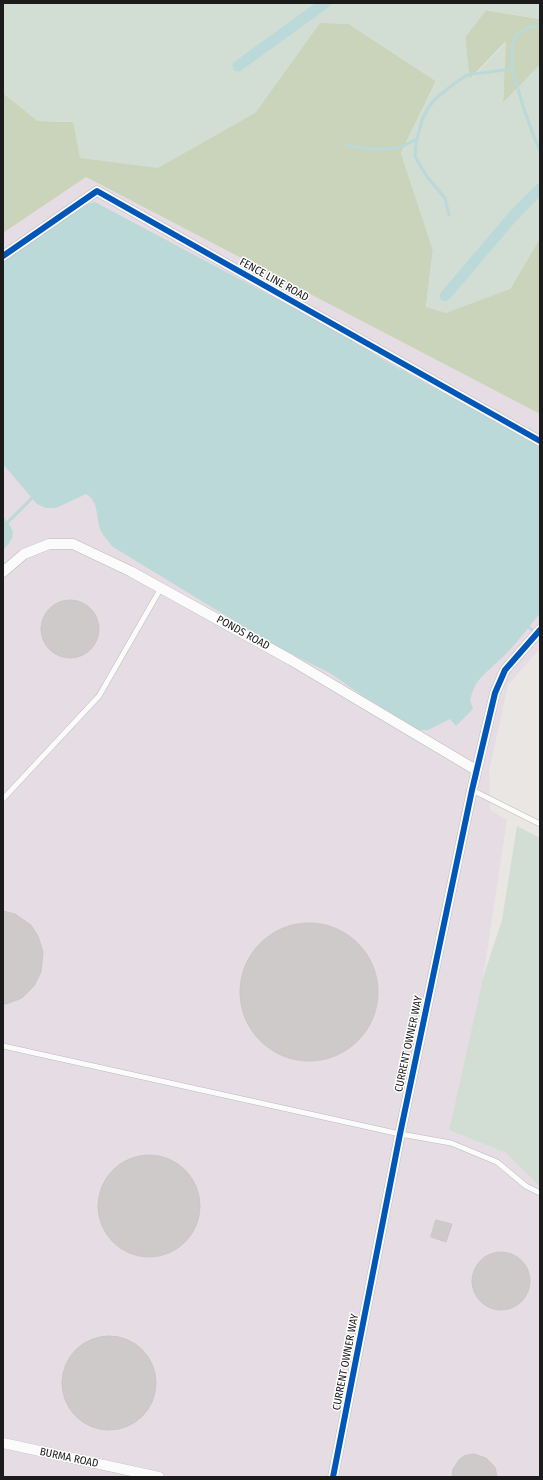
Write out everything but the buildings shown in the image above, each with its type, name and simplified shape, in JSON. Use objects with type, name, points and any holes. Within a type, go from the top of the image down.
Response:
[{"type":"street","name":"FENCE LINE ROAD","points":[[3,256],[97,191],[540,441]]},
{"type":"street","name":"PONDS ROAD","points":[[3,572],[24,554],[49,544],[73,544],[161,588],[291,660],[476,770]]},
{"type":"street","name":"CURRENT OWNER WAY","points":[[334,1477],[400,1134],[476,770],[495,693],[505,670],[540,630]]},
{"type":"street","name":"BURMA ROAD","points":[[3,1443],[159,1477]]},
{"type":"lane","points":[[3,799],[99,696],[161,588]]},
{"type":"lane","points":[[472,790],[540,824]]},
{"type":"lane","points":[[3,1046],[400,1134],[451,1142],[497,1162],[526,1186],[540,1193]]},
{"type":"shaded area","points":[[3,3],[540,3],[540,19],[486,10],[465,37],[470,80],[506,42],[503,103],[540,65],[540,238],[510,289],[446,313],[426,307],[433,250],[401,153],[436,81],[349,24],[320,23],[255,113],[158,168],[80,158],[73,122],[38,121],[3,93]]},
{"type":"shaded area","points":[[86,177],[540,414],[540,648],[508,685],[489,771],[490,810],[507,820],[483,978],[449,1130],[506,1153],[540,1187],[540,1477],[3,1477],[3,233]]},
{"type":"shaded area","points":[[517,826],[540,838],[540,1187],[506,1153],[449,1130],[483,978],[502,920]]},
{"type":"green space","points":[[486,10],[540,19],[540,65],[503,103],[505,42],[469,80],[465,37]]},
{"type":"green space","points":[[320,22],[349,24],[436,81],[401,153],[433,250],[426,307],[510,289],[540,238],[540,414],[86,177],[3,233],[3,93],[38,121],[73,122],[255,113]]},
{"type":"water","points":[[95,202],[322,323],[387,362],[540,446],[540,613],[506,654],[477,682],[470,700],[473,709],[456,726],[450,719],[428,730],[419,730],[363,696],[330,673],[279,648],[113,547],[101,531],[93,501],[86,494],[56,508],[46,508],[37,504],[3,464],[3,262],[68,216],[88,204]]},
{"type":"water","points":[[3,517],[10,526],[13,534],[12,538],[3,550]]},
{"type":"waterway","points":[[238,66],[325,3]]},
{"type":"waterway","points":[[540,25],[530,27],[517,35],[512,44],[512,69],[523,106],[540,150]]},
{"type":"waterway","points":[[449,215],[445,198],[428,178],[415,156],[416,143],[422,120],[435,99],[467,75],[512,69]]},
{"type":"waterway","points":[[346,144],[366,149],[390,149],[403,146],[417,139]]},
{"type":"waterway","points":[[445,296],[514,215],[540,189]]},
{"type":"waterway","points":[[3,527],[34,496]]},
{"type":"waterway","points":[[528,626],[540,638]]},
{"type":"cycle path","points":[[3,256],[97,191],[540,441]]},
{"type":"cycle path","points":[[333,1477],[400,1134],[472,790],[495,693],[505,670],[540,630]]}]
